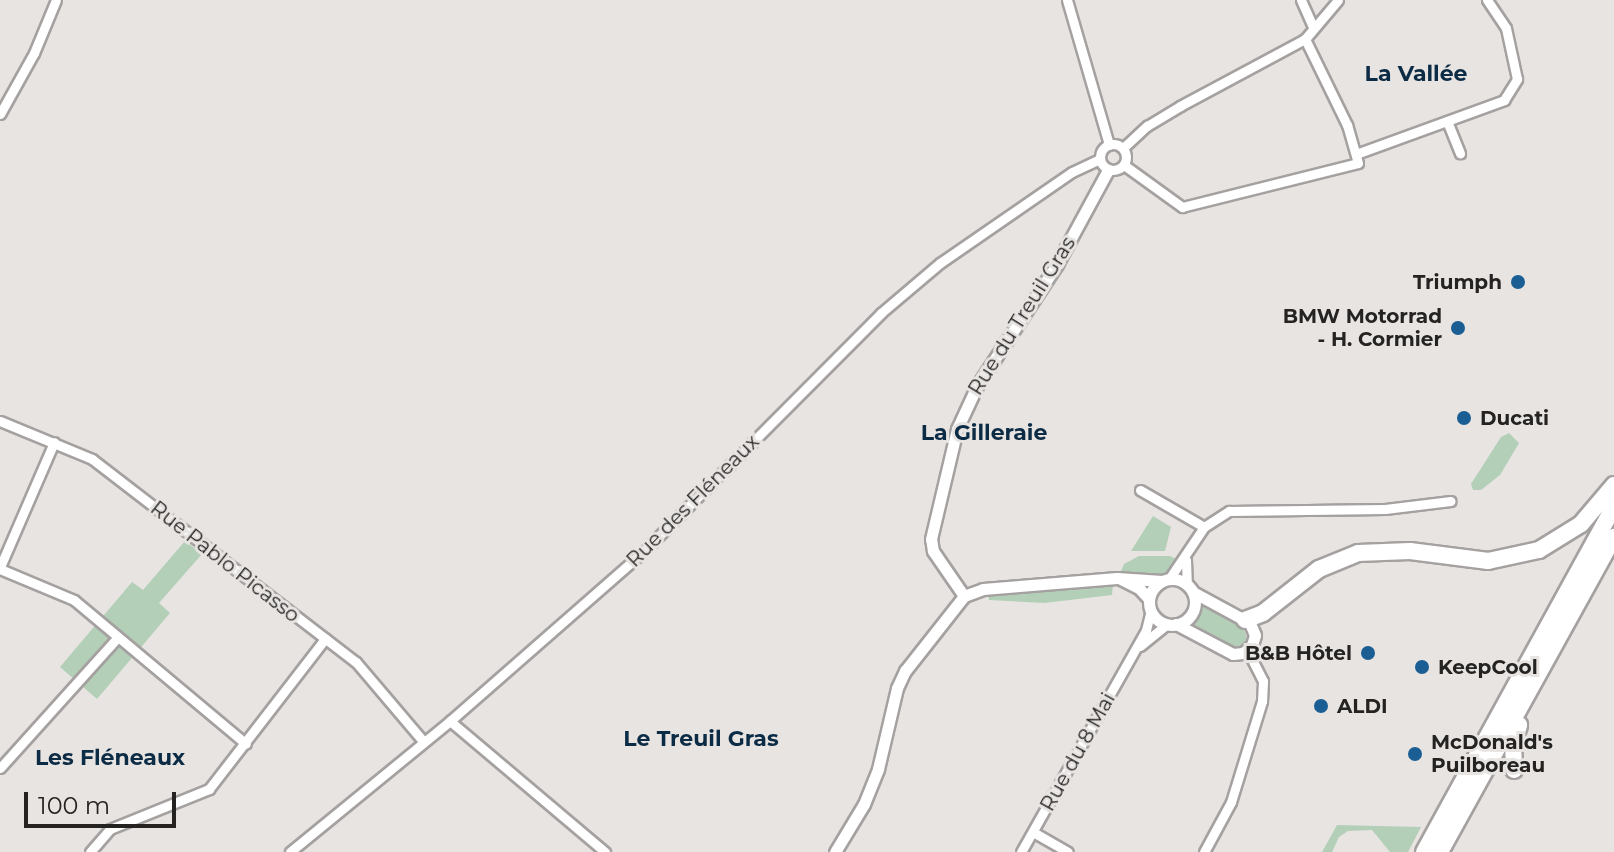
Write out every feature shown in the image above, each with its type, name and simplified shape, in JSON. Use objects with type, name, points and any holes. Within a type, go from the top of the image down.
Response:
[{"type":"highway","points":[[1245,620],[1263,613],[1319,569],[1358,553],[1410,551],[1488,561],[1539,550],[1581,524],[1614,485]]},
{"type":"highway","points":[[1424,852],[1614,506]]},
{"type":"highway","points":[[1440,852],[1614,537]]},
{"type":"highway","points":[[1514,770],[1513,744],[1530,691]]},
{"type":"street","points":[[0,114],[34,53],[56,0]]},
{"type":"street","points":[[1067,0],[1109,145]]},
{"type":"street","points":[[1301,0],[1313,27]]},
{"type":"street","points":[[1123,148],[1147,126],[1180,106],[1305,39],[1338,0]]},
{"type":"street","points":[[1356,154],[1504,100],[1517,79],[1506,28],[1487,0]]},
{"type":"street","points":[[1124,165],[1174,204],[1186,207],[1358,163],[1347,125],[1305,39]]},
{"type":"street","points":[[1447,121],[1460,153]]},
{"type":"street","points":[[1109,145],[1123,148],[1127,158],[1124,165],[1108,170],[1100,159],[1103,148],[1109,145]]},
{"type":"street","name":"Rue des Fléneaux","points":[[290,852],[450,721],[641,554],[881,313],[940,263],[1072,172],[1100,159]]},
{"type":"street","name":"Rue du Treuil Gras","points":[[964,596],[933,551],[931,539],[957,429],[977,386],[1057,264],[1108,170]]},
{"type":"street","name":"Rue Pablo Picasso","points":[[0,421],[92,459],[371,677],[423,741]]},
{"type":"street","points":[[54,442],[0,568],[74,600],[246,744]]},
{"type":"street","points":[[1140,490],[1204,527]]},
{"type":"street","points":[[1150,605],[1153,589],[1186,558],[1204,527],[1223,513],[1239,509],[1385,509],[1451,501]]},
{"type":"street","points":[[1134,651],[1193,611],[1186,558]]},
{"type":"street","points":[[1117,578],[1139,588],[1150,605],[1172,624],[1230,653],[1248,651]]},
{"type":"street","points":[[835,852],[864,804],[878,769],[897,688],[905,671],[964,596],[983,589],[1117,578],[1165,580],[1190,588],[1245,620],[1255,635],[1248,651]]},
{"type":"street","name":"Rue du 8 Mai","points":[[1021,852],[1146,630],[1150,605]]},
{"type":"street","points":[[0,768],[118,637]]},
{"type":"street","points":[[90,852],[110,829],[209,789],[325,639]]},
{"type":"street","points":[[1204,852],[1231,802],[1262,701],[1263,681],[1248,651]]},
{"type":"street","points":[[450,721],[605,852]]},
{"type":"street","points":[[1033,832],[1068,852]]},
{"type":"green space","points":[[1509,433],[1519,443],[1500,475],[1481,490],[1473,490],[1471,484],[1501,437]]},
{"type":"green space","points":[[1153,516],[1171,527],[1165,551],[1131,551]]},
{"type":"green space","points":[[185,541],[202,554],[159,603],[170,613],[97,699],[60,667],[132,582],[143,590]]},
{"type":"green space","points":[[1139,556],[1170,556],[1178,560],[1169,573],[1159,576],[1121,571],[1124,564]]},
{"type":"green space","points":[[1113,584],[1112,595],[1044,603],[989,600],[988,595]]},
{"type":"green space","points":[[1200,603],[1242,625],[1247,638],[1243,645],[1232,648],[1187,625],[1198,614]]},
{"type":"green space","points":[[1337,825],[1421,827],[1408,852],[1390,852],[1372,830],[1348,831],[1339,837],[1332,852],[1322,852]]},
{"type":"place","name":"Triumph","points":[[1518,282]]},
{"type":"place","name":"BMW Motorrad - H. Cormier","points":[[1458,328]]},
{"type":"place","name":"Ducati","points":[[1464,418]]},
{"type":"place","name":"B&B Hôtel","points":[[1368,653]]},
{"type":"place","name":"KeepCool","points":[[1422,667]]},
{"type":"place","name":"ALDI","points":[[1321,706]]},
{"type":"place","name":"McDonald's Puilboreau","points":[[1415,754]]},
{"type":"district","name":"La Vallée","points":[[1416,74]]},
{"type":"district","name":"La Gilleraie","points":[[984,433]]},
{"type":"district","name":"Le Treuil Gras","points":[[701,739]]},
{"type":"district","name":"Les Fléneaux","points":[[110,758]]}]
